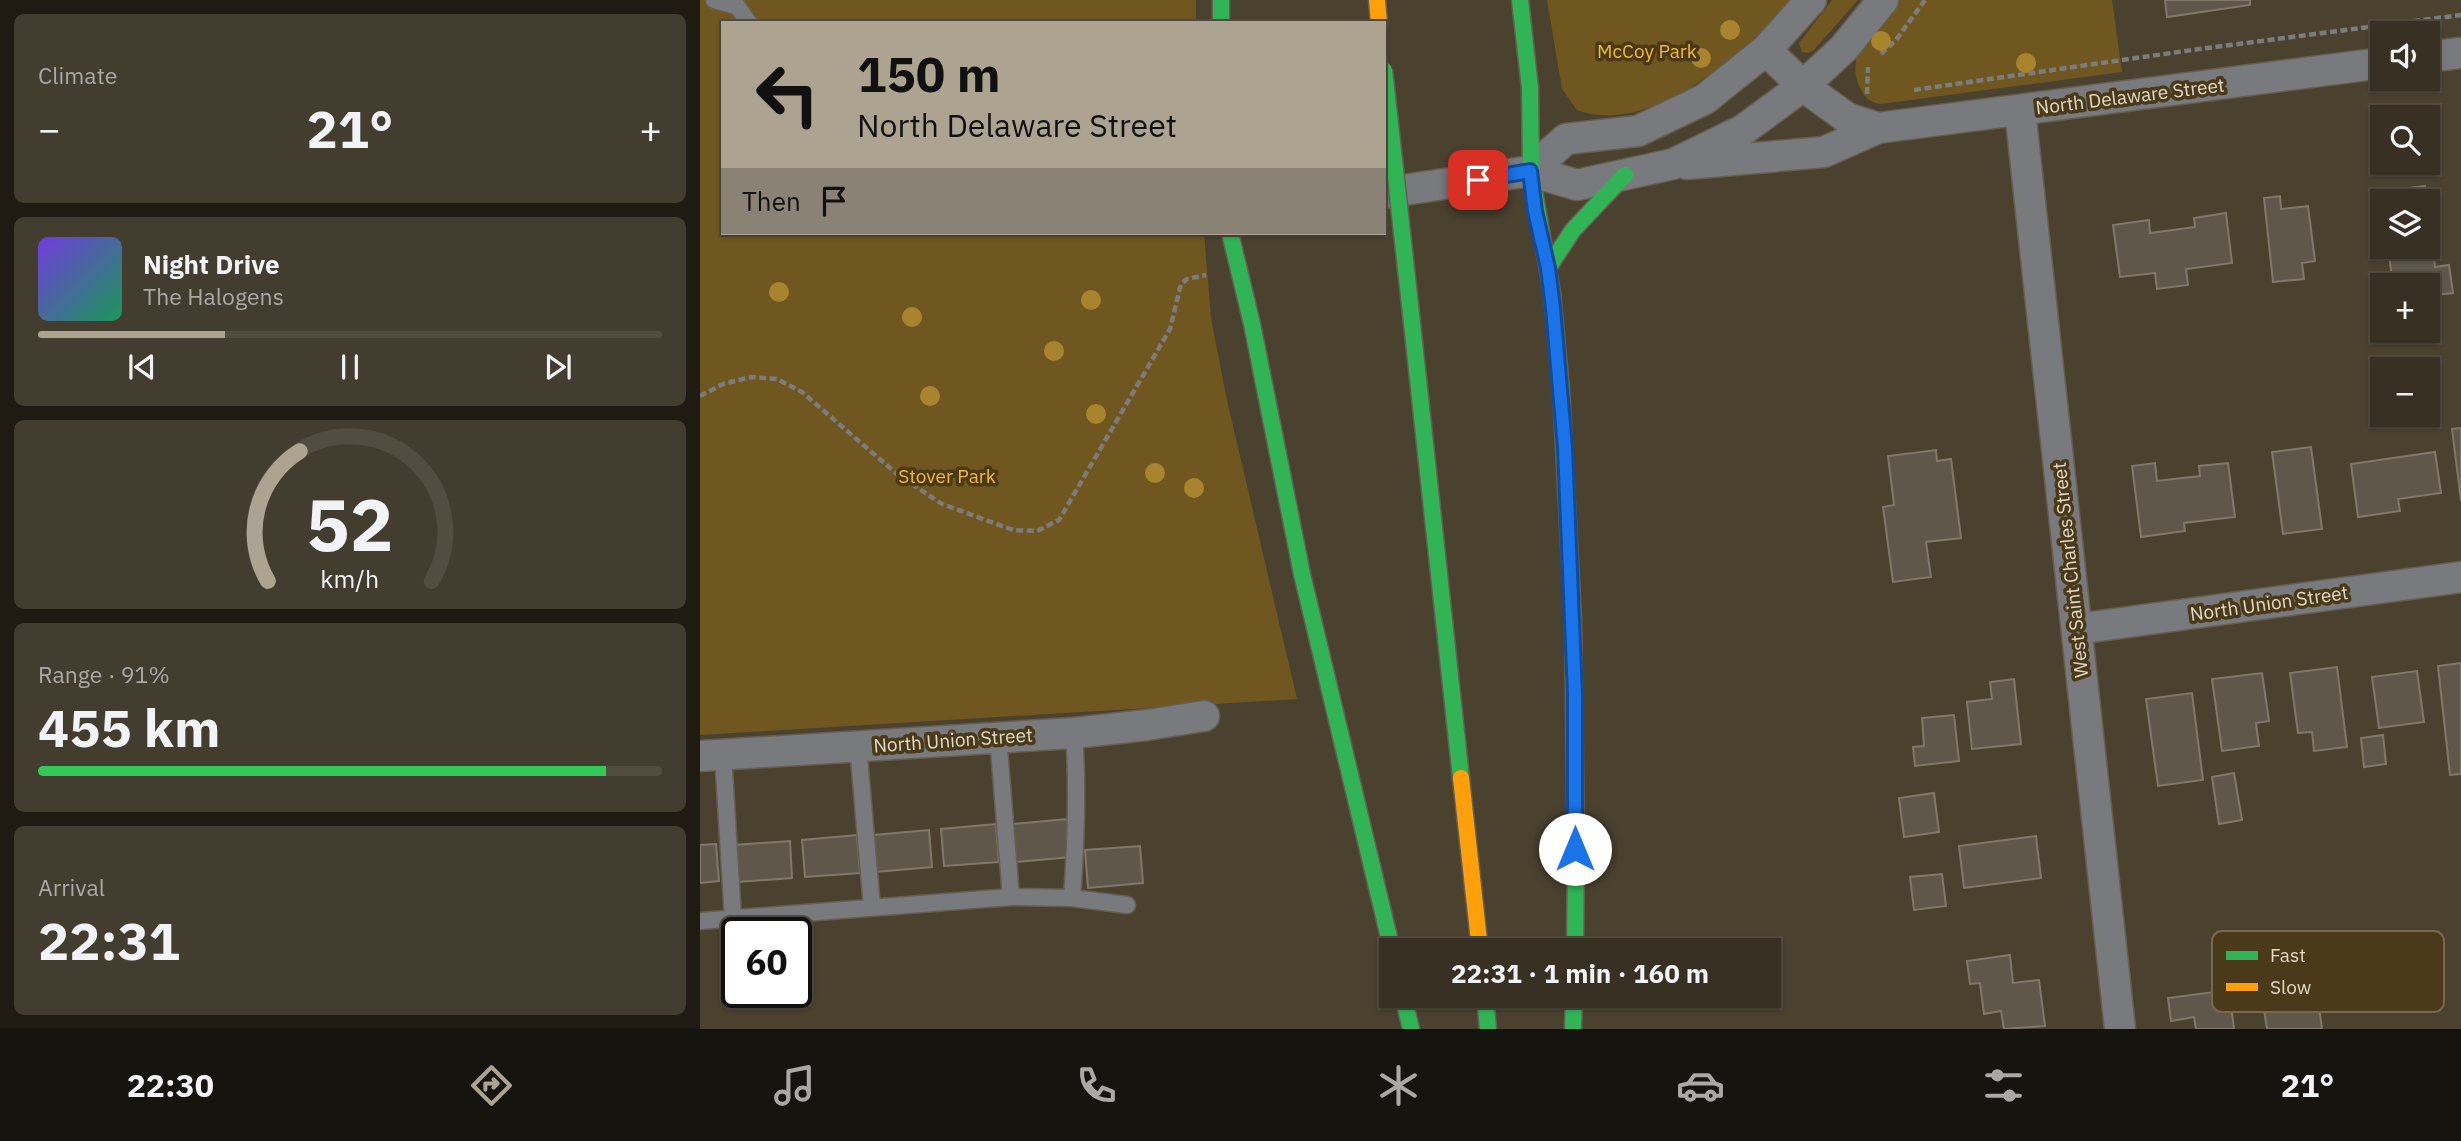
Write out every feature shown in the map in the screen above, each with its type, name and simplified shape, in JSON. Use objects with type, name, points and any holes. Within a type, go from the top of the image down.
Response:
[{"type":"main road","points":[[1221,0],[1221,21]]},
{"type":"main road","points":[[1377,0],[1379,21]]},
{"type":"main road","points":[[1520,0],[1531,100],[1530,171],[1535,211],[1548,268],[1565,448],[1574,681],[1575,938]]},
{"type":"main road","points":[[1386,87],[1479,938]]},
{"type":"main road","points":[[1548,268],[1579,221],[1625,175]]},
{"type":"main road","points":[[1230,235],[1252,324],[1302,574],[1389,938]]},
{"type":"main road","points":[[1406,1008],[1411,1029]]},
{"type":"main road","points":[[1486,1008],[1488,1029]]},
{"type":"main road","points":[[1573,1029],[1574,1008]]},
{"type":"street","points":[[1530,171],[1566,139],[1638,131],[1705,99],[1766,50],[1811,0]]},
{"type":"street","points":[[1386,193],[1530,171],[1577,185],[1672,164],[1743,130],[1803,86],[1844,48],[1883,0]]},
{"type":"street","name":"North Delaware Street","points":[[1766,50],[1803,86],[1847,118],[1878,128]]},
{"type":"street","points":[[2440,55],[2461,52]]},
{"type":"street","name":"North Delaware Street","points":[[1672,164],[1824,152],[1878,128],[2370,65]]},
{"type":"street","name":"West Saint Charles Street","points":[[2020,110],[2120,1029]]},
{"type":"street","name":"North Union Street","points":[[2077,629],[2461,577]]},
{"type":"street","name":"North Union Street","points":[[712,755],[1074,733],[1204,716]]},
{"type":"lane","points":[[715,0],[734,3],[748,21]]},
{"type":"lane","points":[[1072,898],[1077,781],[1074,733]]},
{"type":"lane","points":[[998,737],[1011,897]]},
{"type":"lane","points":[[858,746],[872,907]]},
{"type":"lane","points":[[712,755],[733,917]]},
{"type":"lane","points":[[756,917],[1011,897],[1072,898],[1127,905]]},
{"type":"lane","points":[[700,921],[721,920]]},
{"type":"path","points":[[1878,57],[1896,40],[1925,0]]},
{"type":"path","points":[[1908,91],[2461,15]]},
{"type":"path","points":[[1869,65],[1867,97],[1880,95]]},
{"type":"path","points":[[700,396],[723,384],[751,377],[777,379],[802,392],[897,474],[942,504],[1013,530],[1037,531],[1059,520],[1170,329],[1181,284],[1187,279],[1210,274]]},
{"type":"green space","name":"Stover Park","points":[[700,0],[1196,0],[1196,21],[721,21],[721,235],[1204,235],[1211,318],[1226,396],[1297,699],[700,735]]},
{"type":"green space","name":"McCoy Park","points":[[1547,0],[1792,0],[1749,43],[1695,85],[1665,101],[1635,112],[1605,115],[1577,110],[1562,89]]},
{"type":"green space","points":[[1832,0],[1858,0],[1814,50],[1802,52],[1799,43]]},
{"type":"green space","points":[[1899,0],[2112,0],[2122,72],[1876,103],[1868,99],[1860,88],[1856,63],[1865,40]]},
{"type":"building","points":[[2165,0],[2250,0],[2250,5],[2167,17]]},
{"type":"building","points":[[2425,186],[2425,189],[2399,189]]},
{"type":"building","points":[[2280,196],[2281,209],[2308,206],[2315,261],[2302,263],[2304,279],[2273,282],[2264,198]]},
{"type":"building","points":[[2226,213],[2232,263],[2186,269],[2188,285],[2157,289],[2155,273],[2120,277],[2113,225],[2149,220],[2150,233],[2195,227],[2194,218]]},
{"type":"building","points":[[2390,259],[2434,259],[2435,267],[2449,265],[2453,293],[2440,294],[2440,273],[2391,273]]},
{"type":"building","points":[[2461,428],[2461,501],[2452,429]]},
{"type":"building","points":[[2311,447],[2322,529],[2283,534],[2272,452]]},
{"type":"building","points":[[1936,450],[1937,461],[1951,459],[1961,538],[1926,542],[1931,577],[1893,582],[1883,507],[1894,505],[1888,456]]},
{"type":"building","points":[[2435,452],[2441,493],[2398,499],[2400,511],[2358,517],[2351,464]]},
{"type":"building","points":[[2155,463],[2157,481],[2200,476],[2199,466],[2228,463],[2235,517],[2184,523],[2185,531],[2141,537],[2132,466]]},
{"type":"building","points":[[2461,663],[2461,774],[2450,775],[2438,666]]},
{"type":"building","points":[[2337,667],[2347,747],[2314,751],[2312,732],[2298,733],[2290,673]]},
{"type":"building","points":[[2417,671],[2424,722],[2379,728],[2372,677]]},
{"type":"building","points":[[2262,673],[2269,721],[2256,723],[2259,746],[2222,751],[2212,679]]},
{"type":"building","points":[[2014,679],[2021,744],[1972,749],[1967,702],[1992,699],[1990,682]]},
{"type":"building","points":[[2192,693],[2203,780],[2158,786],[2146,699]]},
{"type":"building","points":[[1954,715],[1959,761],[1915,766],[1913,747],[1924,746],[1922,718]]},
{"type":"building","points":[[2383,735],[2386,764],[2364,767],[2361,738]]},
{"type":"building","points":[[2234,773],[2242,820],[2219,824],[2212,777]]},
{"type":"building","points":[[1934,793],[1939,832],[1904,837],[1899,798]]},
{"type":"building","points":[[1067,819],[1071,857],[1015,862],[1013,824]]},
{"type":"building","points":[[996,824],[999,862],[944,866],[941,829]]},
{"type":"building","points":[[929,830],[932,867],[876,872],[873,835]]},
{"type":"building","points":[[857,835],[860,873],[805,877],[802,840]]},
{"type":"building","points":[[2036,836],[2041,878],[1964,888],[1959,846]]},
{"type":"building","points":[[790,841],[792,878],[738,882],[734,845]]},
{"type":"building","points":[[716,844],[719,881],[700,883],[700,845]]},
{"type":"building","points":[[1140,846],[1143,883],[1088,888],[1085,850]]},
{"type":"building","points":[[1942,874],[1946,906],[1914,910],[1910,877]]},
{"type":"building","points":[[2010,955],[2013,983],[2039,980],[2045,1026],[2004,1029],[2001,1011],[1984,1014],[1980,983],[1970,984],[1967,961]]},
{"type":"building","points":[[2212,992],[2212,1012],[2232,1012],[2234,1029],[2196,1029],[2194,1017],[2171,1021],[2168,998]]},
{"type":"building","points":[[2264,1012],[2320,1012],[2322,1029],[2267,1029]]},
{"type":"traffic: fast","points":[[1221,0],[1221,21]]},
{"type":"traffic: fast","points":[[1520,0],[1530,88],[1531,174],[1552,293],[1561,390],[1573,619]]},
{"type":"traffic: fast","points":[[1386,88],[1411,314]]},
{"type":"traffic: fast","points":[[1548,268],[1573,230],[1625,175]]},
{"type":"traffic: fast","points":[[1230,235],[1252,324],[1302,574],[1389,938]]},
{"type":"traffic: fast","points":[[1411,314],[1461,778]]},
{"type":"traffic: fast","points":[[1575,938],[1576,854]]},
{"type":"traffic: fast","points":[[1406,1008],[1411,1029]]},
{"type":"traffic: fast","points":[[1486,1008],[1488,1029]]},
{"type":"traffic: fast","points":[[1573,1029],[1574,1008]]},
{"type":"traffic: slow","points":[[1377,0],[1379,21]]},
{"type":"traffic: slow","points":[[1573,619],[1576,854]]},
{"type":"traffic: slow","points":[[1461,778],[1479,938]]},
{"type":"route","points":[[1478,180],[1530,171],[1535,211],[1548,268],[1565,448],[1575,695],[1575,849]]}]
